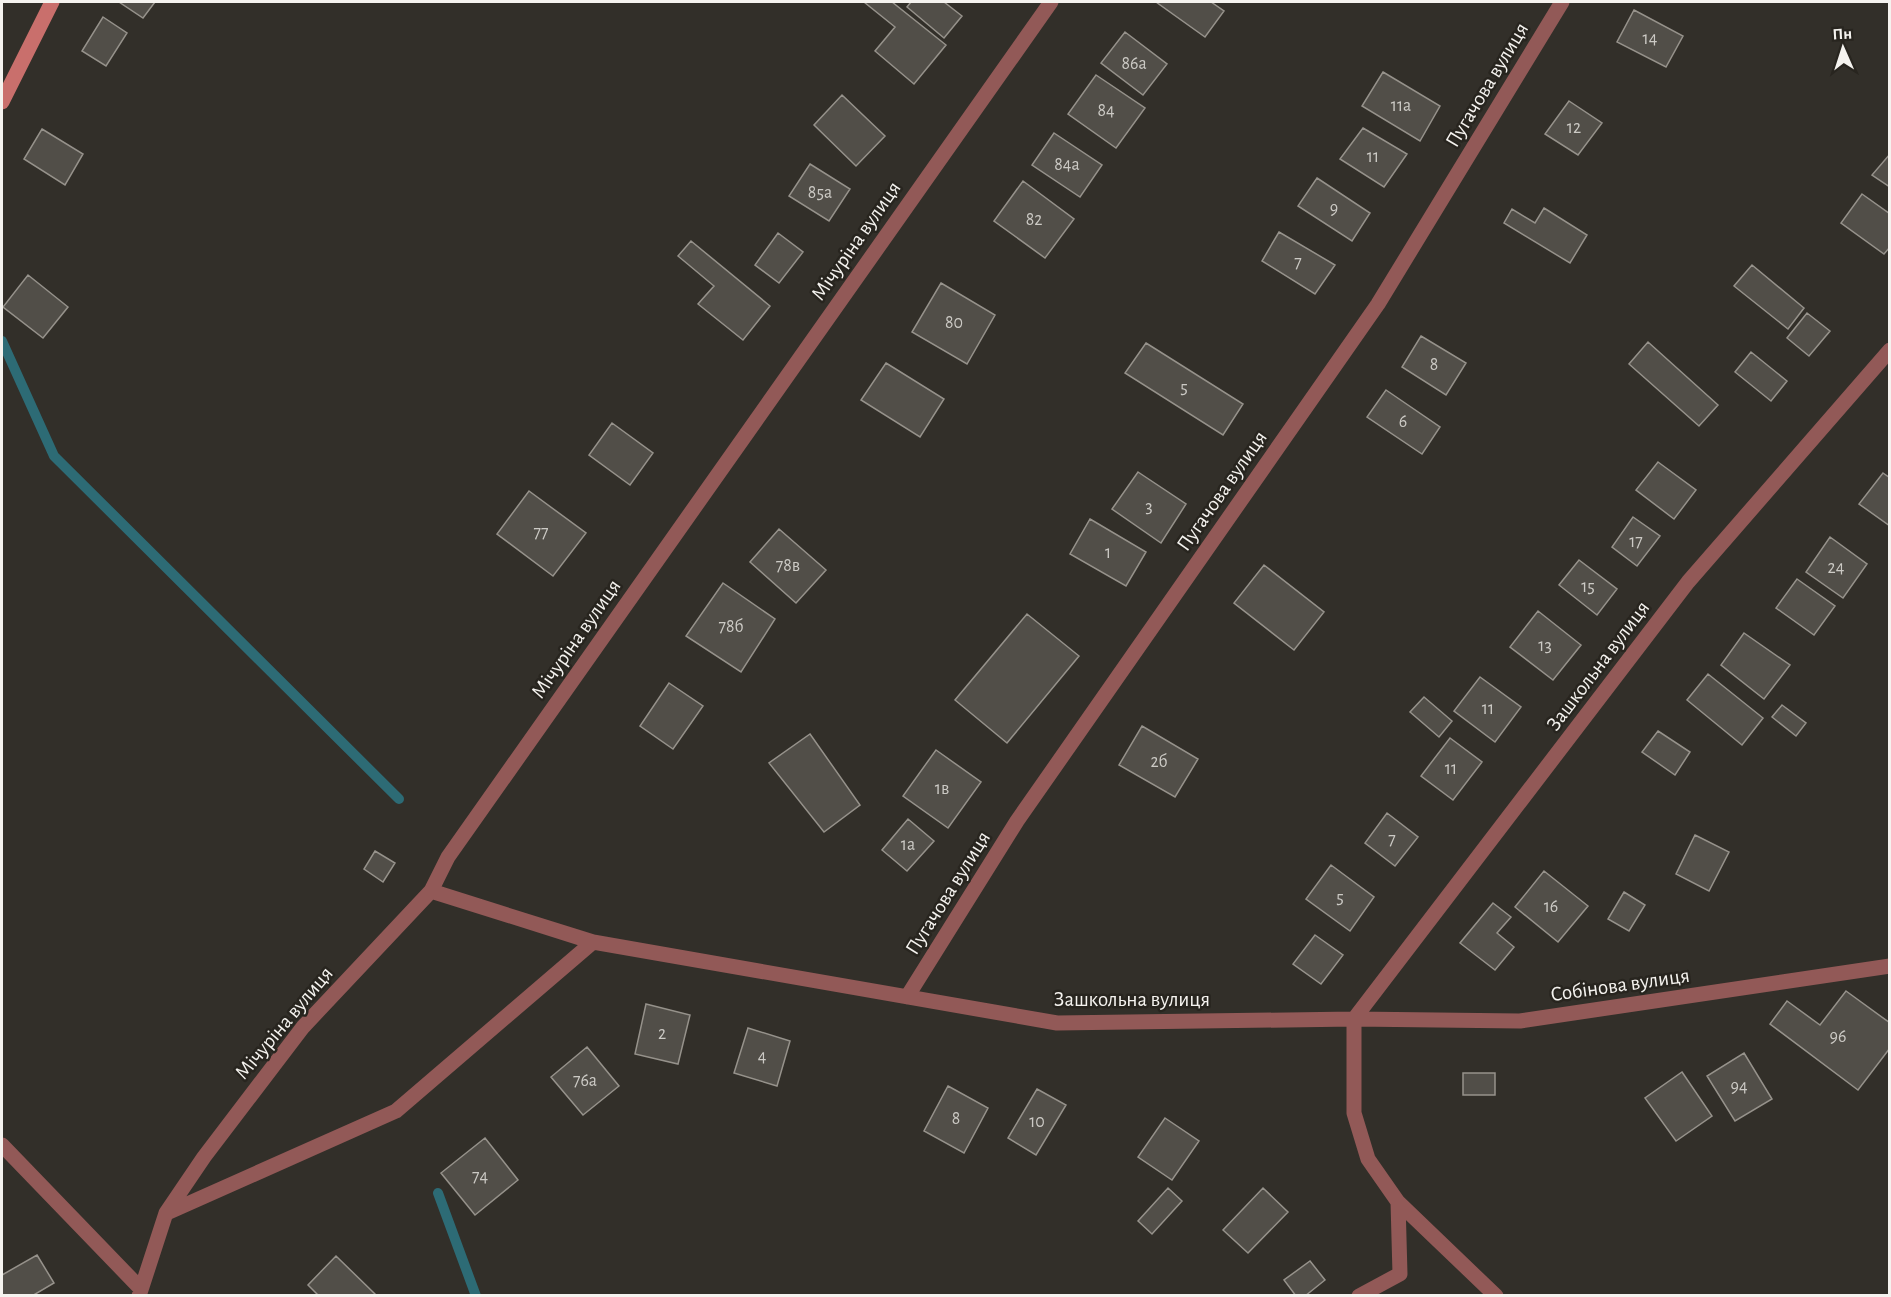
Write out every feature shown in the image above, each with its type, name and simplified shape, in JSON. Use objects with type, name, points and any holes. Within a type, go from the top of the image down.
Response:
[{"type":"street","points":[[2,102],[52,2]]},
{"type":"street","name":"Мічуріна вулиця","points":[[140,1292],[166,1213],[204,1157],[303,1027],[431,891],[448,857],[1051,2]]},
{"type":"street","name":"Пугачова вулиця","points":[[907,997],[1017,821],[1378,304],[1562,2]]},
{"type":"street","name":"Зашкольна вулиця","points":[[431,891],[593,942],[1057,1023],[1354,1019],[1688,582],[1890,350]]},
{"type":"street","points":[[166,1213],[396,1111],[593,942]]},
{"type":"street","name":"Собінова вулиця","points":[[1354,1019],[1520,1021],[1890,966]]},
{"type":"street","points":[[1354,1019],[1354,1113],[1368,1159],[1398,1202],[1496,1296]]},
{"type":"street","points":[[2,1145],[140,1292]]},
{"type":"street","points":[[1359,1296],[1400,1274],[1398,1202]]},
{"type":"building","points":[[119,2],[155,2],[143,18]]},
{"type":"building","points":[[864,2],[892,2],[946,45],[914,84],[875,51],[895,27]]},
{"type":"building","points":[[911,2],[944,2],[962,16],[944,38],[907,7]]},
{"type":"building","points":[[1156,2],[1211,2],[1224,11],[1205,37]]},
{"type":"building","points":[[1634,10],[1683,36],[1666,67],[1617,42]]},
{"type":"building","points":[[103,17],[127,33],[106,66],[82,51]]},
{"type":"building","points":[[1125,32],[1167,64],[1143,95],[1101,63]]},
{"type":"building","points":[[1383,72],[1440,106],[1420,141],[1362,106]]},
{"type":"building","points":[[1096,75],[1145,108],[1116,148],[1068,114]]},
{"type":"building","points":[[842,95],[885,136],[856,166],[814,125]]},
{"type":"building","points":[[1569,101],[1602,123],[1578,155],[1545,134]]},
{"type":"building","points":[[1363,128],[1407,154],[1384,187],[1340,159]]},
{"type":"building","points":[[42,129],[83,154],[65,185],[24,159]]},
{"type":"building","points":[[1054,133],[1102,165],[1080,197],[1032,165]]},
{"type":"building","points":[[1890,154],[1890,187],[1872,175]]},
{"type":"building","points":[[810,164],[850,189],[829,221],[789,196]]},
{"type":"building","points":[[1317,178],[1370,213],[1352,241],[1298,206]]},
{"type":"building","points":[[1023,181],[1074,219],[1045,258],[994,221]]},
{"type":"building","points":[[1862,194],[1890,214],[1890,247],[1884,254],[1841,223]]},
{"type":"building","points":[[1544,208],[1587,235],[1570,263],[1504,223],[1512,209],[1535,223]]},
{"type":"building","points":[[1279,232],[1335,265],[1315,294],[1262,261]]},
{"type":"building","points":[[778,233],[803,252],[779,283],[755,265]]},
{"type":"building","points":[[691,241],[770,306],[743,340],[698,304],[714,286],[678,256]]},
{"type":"building","points":[[1752,265],[1804,308],[1788,329],[1734,286]]},
{"type":"building","points":[[28,275],[68,307],[43,338],[3,307]]},
{"type":"building","points":[[941,283],[995,315],[967,364],[912,332]]},
{"type":"building","points":[[1807,313],[1830,331],[1809,356],[1787,338]]},
{"type":"building","points":[[1421,336],[1466,363],[1446,395],[1402,367]]},
{"type":"building","points":[[1648,342],[1718,405],[1699,426],[1629,364]]},
{"type":"building","points":[[1146,343],[1243,404],[1223,435],[1125,373]]},
{"type":"building","points":[[1751,352],[1787,381],[1771,401],[1735,372]]},
{"type":"building","points":[[886,363],[944,399],[920,437],[861,400]]},
{"type":"building","points":[[1386,390],[1440,427],[1422,454],[1367,417]]},
{"type":"building","points":[[612,423],[653,453],[630,485],[589,455]]},
{"type":"building","points":[[1658,462],[1696,490],[1674,519],[1636,490]]},
{"type":"building","points":[[1138,472],[1186,504],[1161,543],[1112,509]]},
{"type":"building","points":[[1883,473],[1890,478],[1890,526],[1859,504]]},
{"type":"building","points":[[529,491],[586,533],[553,576],[497,534]]},
{"type":"building","points":[[1633,517],[1660,536],[1637,566],[1612,547]]},
{"type":"building","points":[[1090,519],[1146,552],[1126,586],[1070,554]]},
{"type":"building","points":[[779,529],[826,570],[796,603],[750,562]]},
{"type":"building","points":[[1830,537],[1867,564],[1843,598],[1806,572]]},
{"type":"building","points":[[1579,560],[1617,589],[1597,615],[1559,585]]},
{"type":"building","points":[[1264,565],[1324,612],[1294,650],[1234,603]]},
{"type":"building","points":[[1797,579],[1835,606],[1814,635],[1776,608]]},
{"type":"building","points":[[723,583],[775,619],[741,672],[686,636]]},
{"type":"building","points":[[1538,611],[1581,645],[1553,680],[1510,647]]},
{"type":"building","points":[[1027,614],[1079,656],[1007,743],[955,700]]},
{"type":"building","points":[[1744,633],[1790,665],[1764,699],[1721,665]]},
{"type":"building","points":[[1708,674],[1763,718],[1742,745],[1687,700]]},
{"type":"building","points":[[1480,677],[1521,707],[1495,742],[1454,711]]},
{"type":"building","points":[[669,683],[703,706],[673,749],[640,726]]},
{"type":"building","points":[[1424,697],[1452,721],[1439,737],[1410,712]]},
{"type":"building","points":[[1782,705],[1806,723],[1796,736],[1772,717]]},
{"type":"building","points":[[1142,726],[1198,759],[1175,797],[1119,765]]},
{"type":"building","points":[[1658,731],[1690,752],[1675,775],[1642,752]]},
{"type":"building","points":[[810,734],[860,805],[824,832],[769,763]]},
{"type":"building","points":[[1450,738],[1482,762],[1453,800],[1421,776]]},
{"type":"building","points":[[936,750],[981,782],[948,828],[903,796]]},
{"type":"building","points":[[1387,813],[1418,837],[1395,866],[1365,843]]},
{"type":"building","points":[[908,819],[934,841],[907,871],[882,850]]},
{"type":"building","points":[[1695,835],[1729,852],[1709,891],[1676,874]]},
{"type":"building","points":[[375,851],[395,863],[383,882],[364,869]]},
{"type":"building","points":[[1331,865],[1374,897],[1350,931],[1306,899]]},
{"type":"building","points":[[1544,871],[1588,906],[1558,942],[1515,907]]},
{"type":"building","points":[[1624,892],[1645,905],[1629,931],[1608,919]]},
{"type":"building","points":[[1493,903],[1511,917],[1497,933],[1514,947],[1495,970],[1460,943]]},
{"type":"building","points":[[1315,935],[1343,955],[1321,984],[1293,964]]},
{"type":"building","points":[[1846,991],[1890,1023],[1890,1048],[1858,1090],[1770,1024],[1787,1001],[1820,1025]]},
{"type":"building","points":[[646,1004],[690,1015],[678,1064],[635,1054]]},
{"type":"building","points":[[748,1028],[790,1041],[777,1086],[734,1073]]},
{"type":"building","points":[[587,1047],[619,1086],[583,1115],[551,1077]]},
{"type":"building","points":[[1744,1053],[1772,1099],[1735,1121],[1707,1076]]},
{"type":"building","points":[[1682,1072],[1712,1116],[1676,1141],[1645,1098]]},
{"type":"building","points":[[1463,1073],[1495,1073],[1495,1095],[1463,1095]]},
{"type":"building","points":[[948,1086],[988,1108],[964,1153],[924,1131]]},
{"type":"building","points":[[1037,1089],[1066,1105],[1036,1155],[1008,1138]]},
{"type":"building","points":[[1165,1118],[1199,1141],[1172,1180],[1138,1157]]},
{"type":"building","points":[[485,1138],[518,1180],[475,1215],[441,1173]]},
{"type":"building","points":[[1168,1188],[1182,1201],[1152,1234],[1138,1221]]},
{"type":"building","points":[[1263,1188],[1288,1212],[1248,1253],[1223,1230]]},
{"type":"building","points":[[37,1255],[54,1283],[32,1296],[2,1296],[2,1275]]},
{"type":"building","points":[[336,1256],[375,1294],[373,1296],[319,1296],[308,1285]]},
{"type":"building","points":[[1310,1261],[1325,1280],[1305,1296],[1296,1296],[1284,1280]]},
{"type":"waterway","points":[[2,341],[54,456],[399,799]]},
{"type":"waterway","points":[[438,1193],[476,1296]]}]
